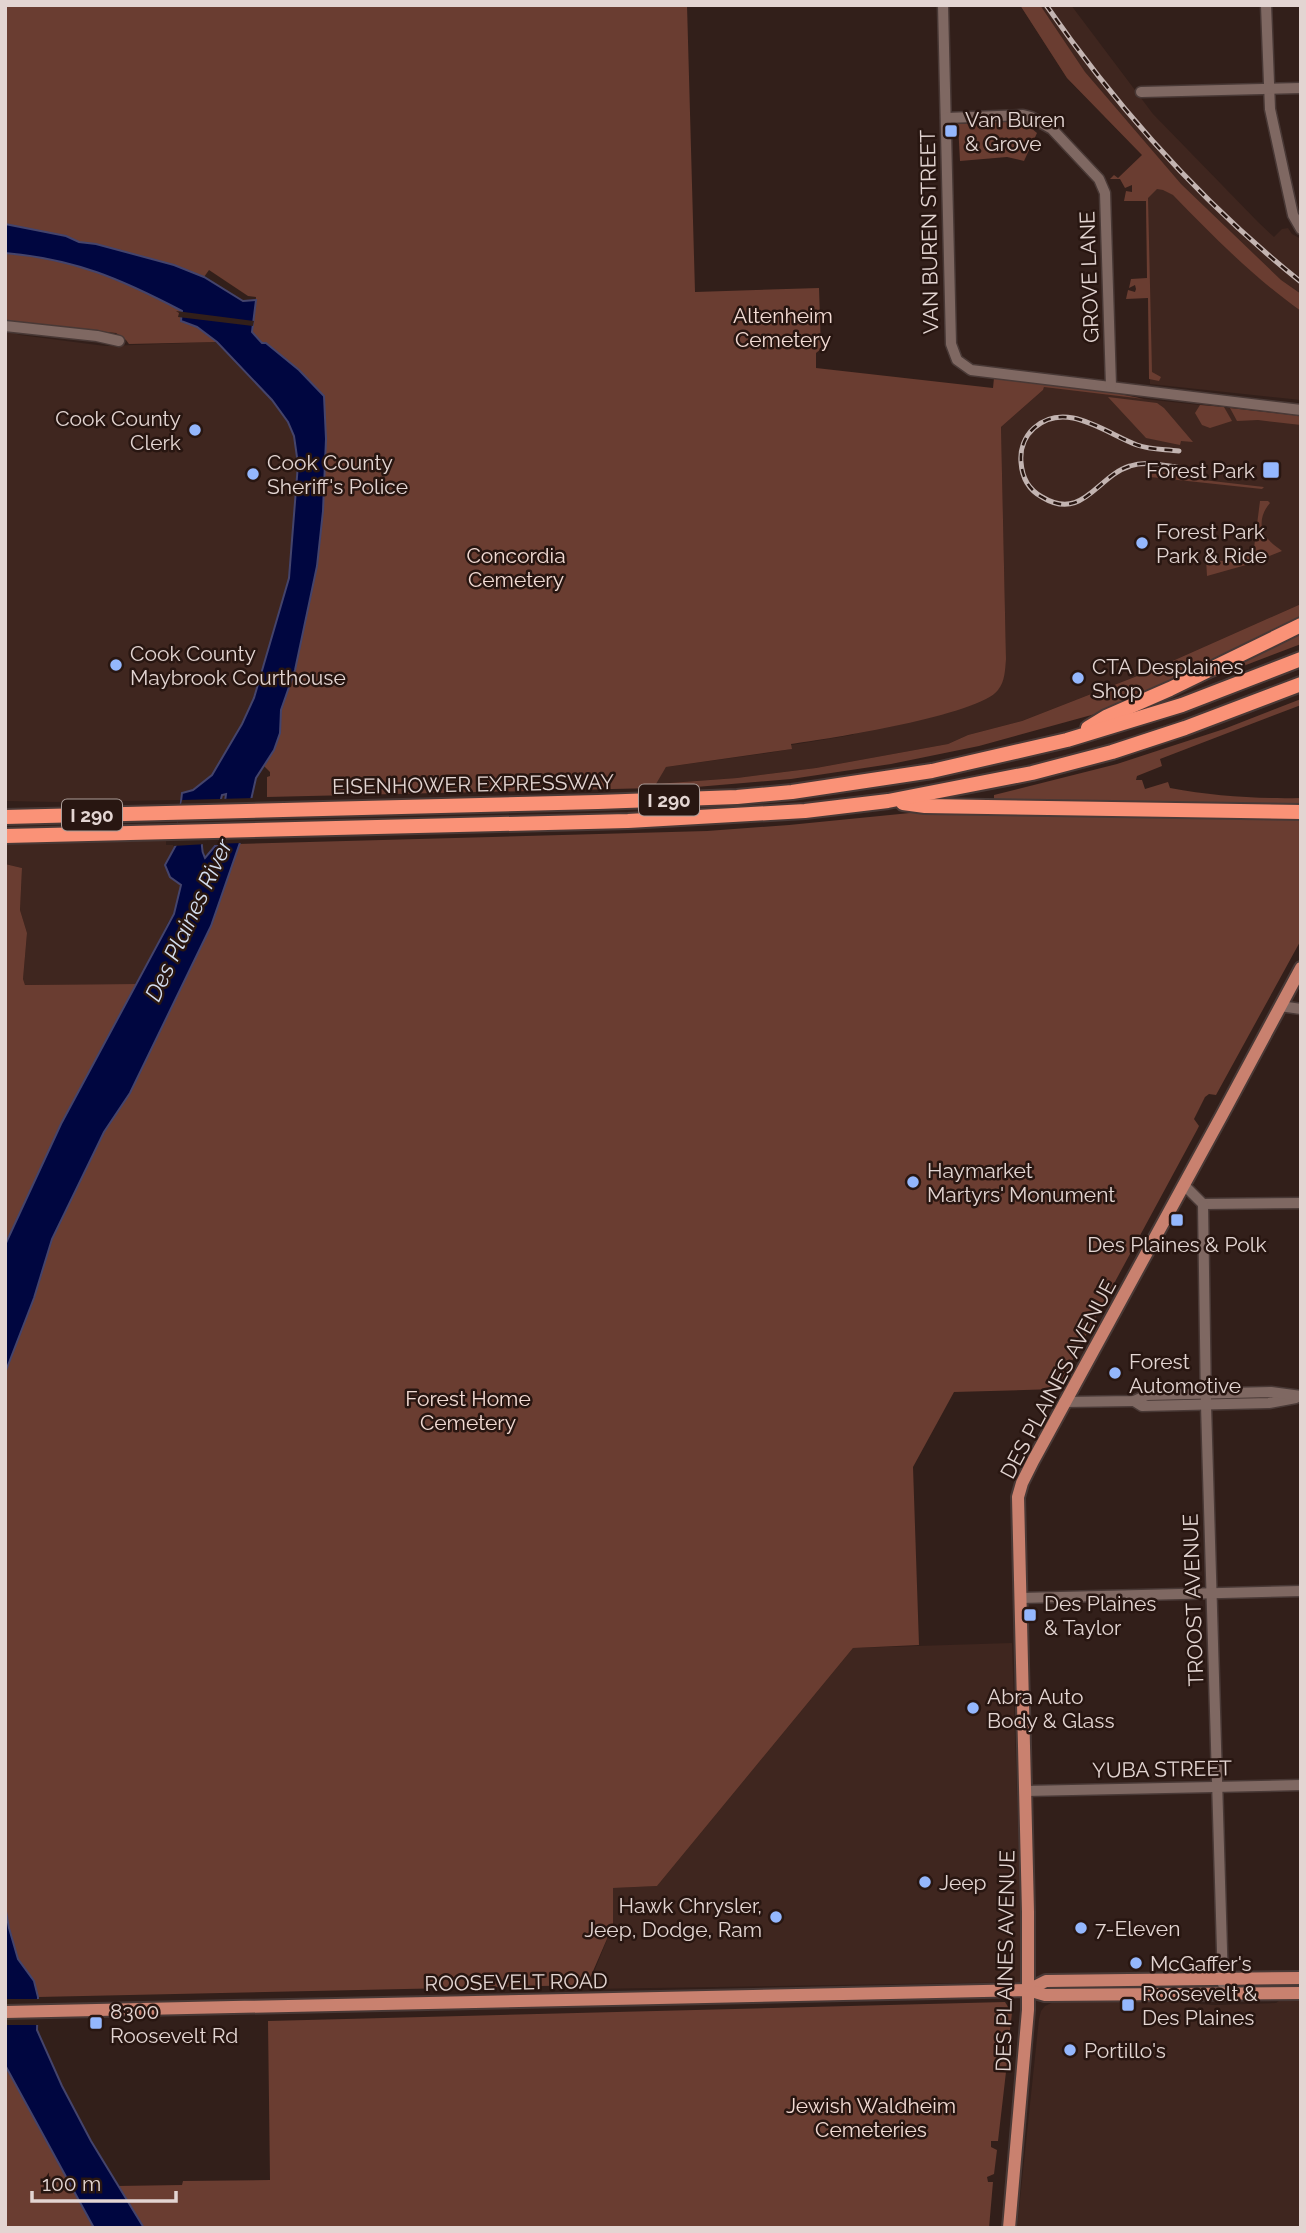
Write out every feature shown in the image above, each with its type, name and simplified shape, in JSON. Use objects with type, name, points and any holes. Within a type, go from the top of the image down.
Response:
[{"type":"highway","points":[[1067,740],[1106,717],[1301,625]]},
{"type":"highway","name":"EISENHOWER EXPRESSWAY","points":[[5,817],[737,797],[806,790],[920,773],[1067,740],[1182,705],[1301,659]]},
{"type":"highway","name":"EISENHOWER EXPRESSWAY","points":[[5,836],[725,817],[805,811],[888,801],[1032,773],[1112,752],[1301,684]]},
{"type":"highway","points":[[888,801],[925,806],[1301,812]]},
{"type":"main road","name":"DES PLAINES AVENUE","points":[[1009,2228],[1028,1990],[1018,1497],[1021,1483],[1301,968]]},
{"type":"main road","name":"ROOSEVELT ROAD","points":[[1028,1990],[1046,1981],[1301,1978]]},
{"type":"main road","name":"ROOSEVELT ROAD","points":[[5,2012],[1028,1990],[1045,1995],[1301,1993]]},
{"type":"street","name":"VAN BUREN STREET","points":[[943,5],[951,344],[957,360],[971,370],[1301,410]]},
{"type":"street","points":[[1266,5],[1270,109],[1293,215],[1301,229]]},
{"type":"street","points":[[1141,92],[1301,88]]},
{"type":"street","name":"GROVE LANE","points":[[946,118],[1031,117],[1052,129],[1099,179],[1105,193],[1111,386]]},
{"type":"street","points":[[5,326],[113,338],[119,341]]},
{"type":"street","points":[[1280,1006],[1301,1009]]},
{"type":"street","points":[[1184,1185],[1203,1204],[1301,1203]]},
{"type":"street","name":"TROOST AVENUE","points":[[1203,1204],[1223,1995]]},
{"type":"street","points":[[1064,1402],[1134,1401],[1147,1395],[1206,1393],[1270,1392],[1301,1396]]},
{"type":"street","points":[[1134,1401],[1142,1406],[1269,1404],[1301,1396]]},
{"type":"street","points":[[1020,1598],[1301,1591]]},
{"type":"street","name":"YUBA STREET","points":[[1025,1791],[1301,1785]]},
{"type":"shaded area","points":[[1020,5],[1071,5],[1153,114],[1258,222],[1274,237],[1282,229],[1288,228],[1301,239],[1301,400],[1150,384],[1146,201],[1142,155],[1067,78]]},
{"type":"shaded area","points":[[5,330],[20,335],[105,346],[217,342],[272,400],[288,422],[294,436],[298,464],[289,578],[254,698],[212,775],[193,790],[182,793],[182,800],[5,801]]},
{"type":"shaded area","points":[[1044,384],[1105,391],[1144,399],[1301,416],[1301,604],[1150,671],[1022,721],[968,735],[948,744],[816,768],[737,778],[655,784],[666,767],[768,753],[791,749],[791,745],[852,735],[1006,659],[1001,427],[1043,390]]},
{"type":"shaded area","points":[[166,839],[166,845],[176,845],[165,865],[170,877],[181,885],[174,914],[138,984],[25,985],[23,979],[27,933],[20,910],[22,868],[5,864],[5,845]]},
{"type":"shaded area","points":[[1012,1643],[1023,1982],[587,1989],[613,1925],[613,1888],[657,1886],[853,1648]]},
{"type":"shaded area","points":[[1283,1998],[1301,1998],[1301,2228],[1017,2228],[1039,2019],[1045,2006],[1058,2000],[1145,2000],[1214,2005],[1276,2003]]},
{"type":"green space","points":[[5,5],[687,5],[695,292],[819,288],[821,349],[816,353],[816,368],[993,388],[994,378],[1105,391],[1144,399],[1044,387],[1001,427],[1006,659],[998,690],[963,708],[902,725],[791,744],[792,749],[666,767],[656,784],[816,768],[948,744],[968,735],[1022,721],[1150,671],[1301,604],[1301,619],[1147,695],[1106,711],[979,746],[891,764],[791,779],[696,787],[267,797],[267,777],[270,772],[263,765],[274,750],[280,733],[281,710],[289,688],[317,566],[326,439],[324,396],[299,370],[266,343],[262,343],[252,332],[256,297],[248,296],[209,270],[204,277],[174,265],[96,244],[79,243],[66,236],[5,224]]},
{"type":"green space","points":[[1020,5],[1040,5],[1085,72],[1181,184],[1281,280],[1301,294],[1301,311],[1250,270],[1173,195],[1157,189],[1148,198],[1152,372],[1161,377],[1159,381],[1149,379],[1148,298],[1126,299],[1128,290],[1135,292],[1136,289],[1135,285],[1129,288],[1131,279],[1147,278],[1146,201],[1124,201],[1126,191],[1132,192],[1132,185],[1125,188],[1120,179],[1110,179],[1114,175],[1118,178],[1142,155],[1067,78]]},
{"type":"green space","points":[[1006,121],[1025,123],[1037,133],[1024,161],[1007,157],[960,161],[958,124]]},
{"type":"green space","points":[[5,253],[54,260],[118,280],[183,311],[182,321],[197,327],[217,342],[129,344],[116,333],[5,321]]},
{"type":"green space","points":[[1108,397],[1157,403],[1193,442],[1181,441],[1180,445],[1146,438]]},
{"type":"green space","points":[[1200,405],[1224,407],[1232,421],[1210,428],[1202,425],[1195,413]]},
{"type":"green space","points":[[1230,408],[1301,416],[1301,425],[1258,420],[1237,421]]},
{"type":"green space","points":[[1149,471],[1264,487],[1262,489],[1150,477]]},
{"type":"green space","points":[[1260,501],[1270,503],[1262,517],[1263,532],[1282,551],[1207,576],[1206,559],[1239,563],[1241,555],[1253,556]]},
{"type":"green space","points":[[1301,633],[1301,644],[1173,693],[1227,665]]},
{"type":"green space","points":[[1301,699],[1301,705],[1160,759],[1162,766],[1137,776],[1136,780],[1142,780],[1145,789],[1168,782],[1170,788],[1203,793],[1301,798],[1301,805],[994,802],[994,795],[1117,764],[1224,729]]},
{"type":"green space","name":"Forest Home Cemetery","points":[[920,812],[1301,819],[1301,940],[1216,1095],[1209,1094],[1205,1097],[1194,1119],[1199,1126],[1197,1130],[1057,1389],[954,1392],[913,1467],[919,1645],[853,1648],[657,1886],[613,1888],[613,1925],[587,1985],[38,1997],[34,1981],[18,1959],[5,1906],[5,1373],[34,1298],[52,1239],[104,1132],[130,1093],[211,926],[238,844],[707,831]]},
{"type":"green space","points":[[5,864],[22,868],[20,910],[27,933],[23,979],[25,985],[138,984],[61,1124],[5,1245]]},
{"type":"green space","name":"Jewish Waldheim Cemeteries","points":[[1005,2002],[1012,2013],[1009,2038],[999,2039],[999,2045],[1009,2046],[998,2141],[991,2141],[991,2147],[997,2150],[994,2174],[987,2177],[988,2182],[993,2182],[989,2228],[144,2228],[117,2186],[182,2185],[183,2181],[270,2180],[268,2021]]},
{"type":"green space","points":[[5,2065],[94,2228],[5,2228]]},
{"type":"water","name":"Des Plaines River","points":[[5,224],[66,236],[79,242],[174,265],[204,277],[243,301],[256,300],[252,332],[262,343],[266,343],[299,370],[324,396],[326,439],[317,566],[295,670],[281,710],[280,733],[274,750],[256,778],[244,831],[211,926],[130,1093],[104,1132],[52,1239],[34,1298],[5,1373],[5,1245],[61,1124],[174,914],[181,885],[170,877],[165,865],[176,845],[182,793],[193,790],[212,775],[254,698],[289,578],[298,464],[294,436],[288,422],[272,400],[217,342],[197,327],[181,321],[182,311],[97,272],[54,260],[5,253]],"holes":[[[226,794],[219,846],[215,846],[205,858],[202,850],[204,834],[222,795]]]},
{"type":"water","points":[[5,1906],[18,1959],[34,1981],[38,1997],[37,2030],[91,2141],[144,2228],[94,2228],[5,2065]]},
{"type":"pier","points":[[176,311],[254,321],[253,326],[178,317],[179,313]]},
{"type":"pier","points":[[254,798],[242,843],[212,844],[216,843],[221,806],[210,828],[207,844],[173,846],[182,800]]},
{"type":"pier","points":[[5,1999],[40,1999],[40,2025],[5,2025]]},
{"type":"railway","points":[[1046,5],[1102,81],[1163,153],[1230,220],[1301,282]]},
{"type":"railway","points":[[1177,467],[1148,464],[1130,466],[1118,471],[1079,501],[1056,503],[1037,494],[1030,487],[1023,473],[1021,453],[1025,440],[1034,428],[1046,420],[1059,417],[1086,421],[1142,447],[1179,451]]},
{"type":"place","name":"Van Buren & Grove","points":[[951,131]]},
{"type":"place","name":"Cook County Clerk","points":[[195,430]]},
{"type":"place","name":"Forest Park","points":[[1271,470]]},
{"type":"place","name":"Cook County Sheriff's Police","points":[[253,474]]},
{"type":"place","name":"Forest Park Park & Ride","points":[[1142,543]]},
{"type":"place","name":"Cook County Maybrook Courthouse","points":[[116,665]]},
{"type":"place","name":"CTA Desplaines Shop","points":[[1078,678]]},
{"type":"place","name":"Haymarket Martyrs' Monument","points":[[913,1182]]},
{"type":"place","name":"Des Plaines & Polk","points":[[1177,1220]]},
{"type":"place","name":"Forest Automotive","points":[[1115,1373]]},
{"type":"place","name":"Des Plaines & Taylor","points":[[1030,1615]]},
{"type":"place","name":"Abra Auto Body & Glass","points":[[973,1708]]},
{"type":"place","name":"Jeep","points":[[925,1882]]},
{"type":"place","name":"Hawk Chrysler, Jeep, Dodge, Ram","points":[[776,1917]]},
{"type":"place","name":"7-Eleven","points":[[1081,1928]]},
{"type":"place","name":"McGaffer's","points":[[1136,1963]]},
{"type":"place","name":"Roosevelt & Des Plaines","points":[[1128,2005]]},
{"type":"place","name":"8300 Roosevelt Rd","points":[[96,2023]]},
{"type":"place","name":"Portillo's","points":[[1070,2050]]},
{"type":"park label","name":"Altenheim Cemetery","points":[[783,327]]},
{"type":"park label","name":"Concordia Cemetery","points":[[516,567]]}]
